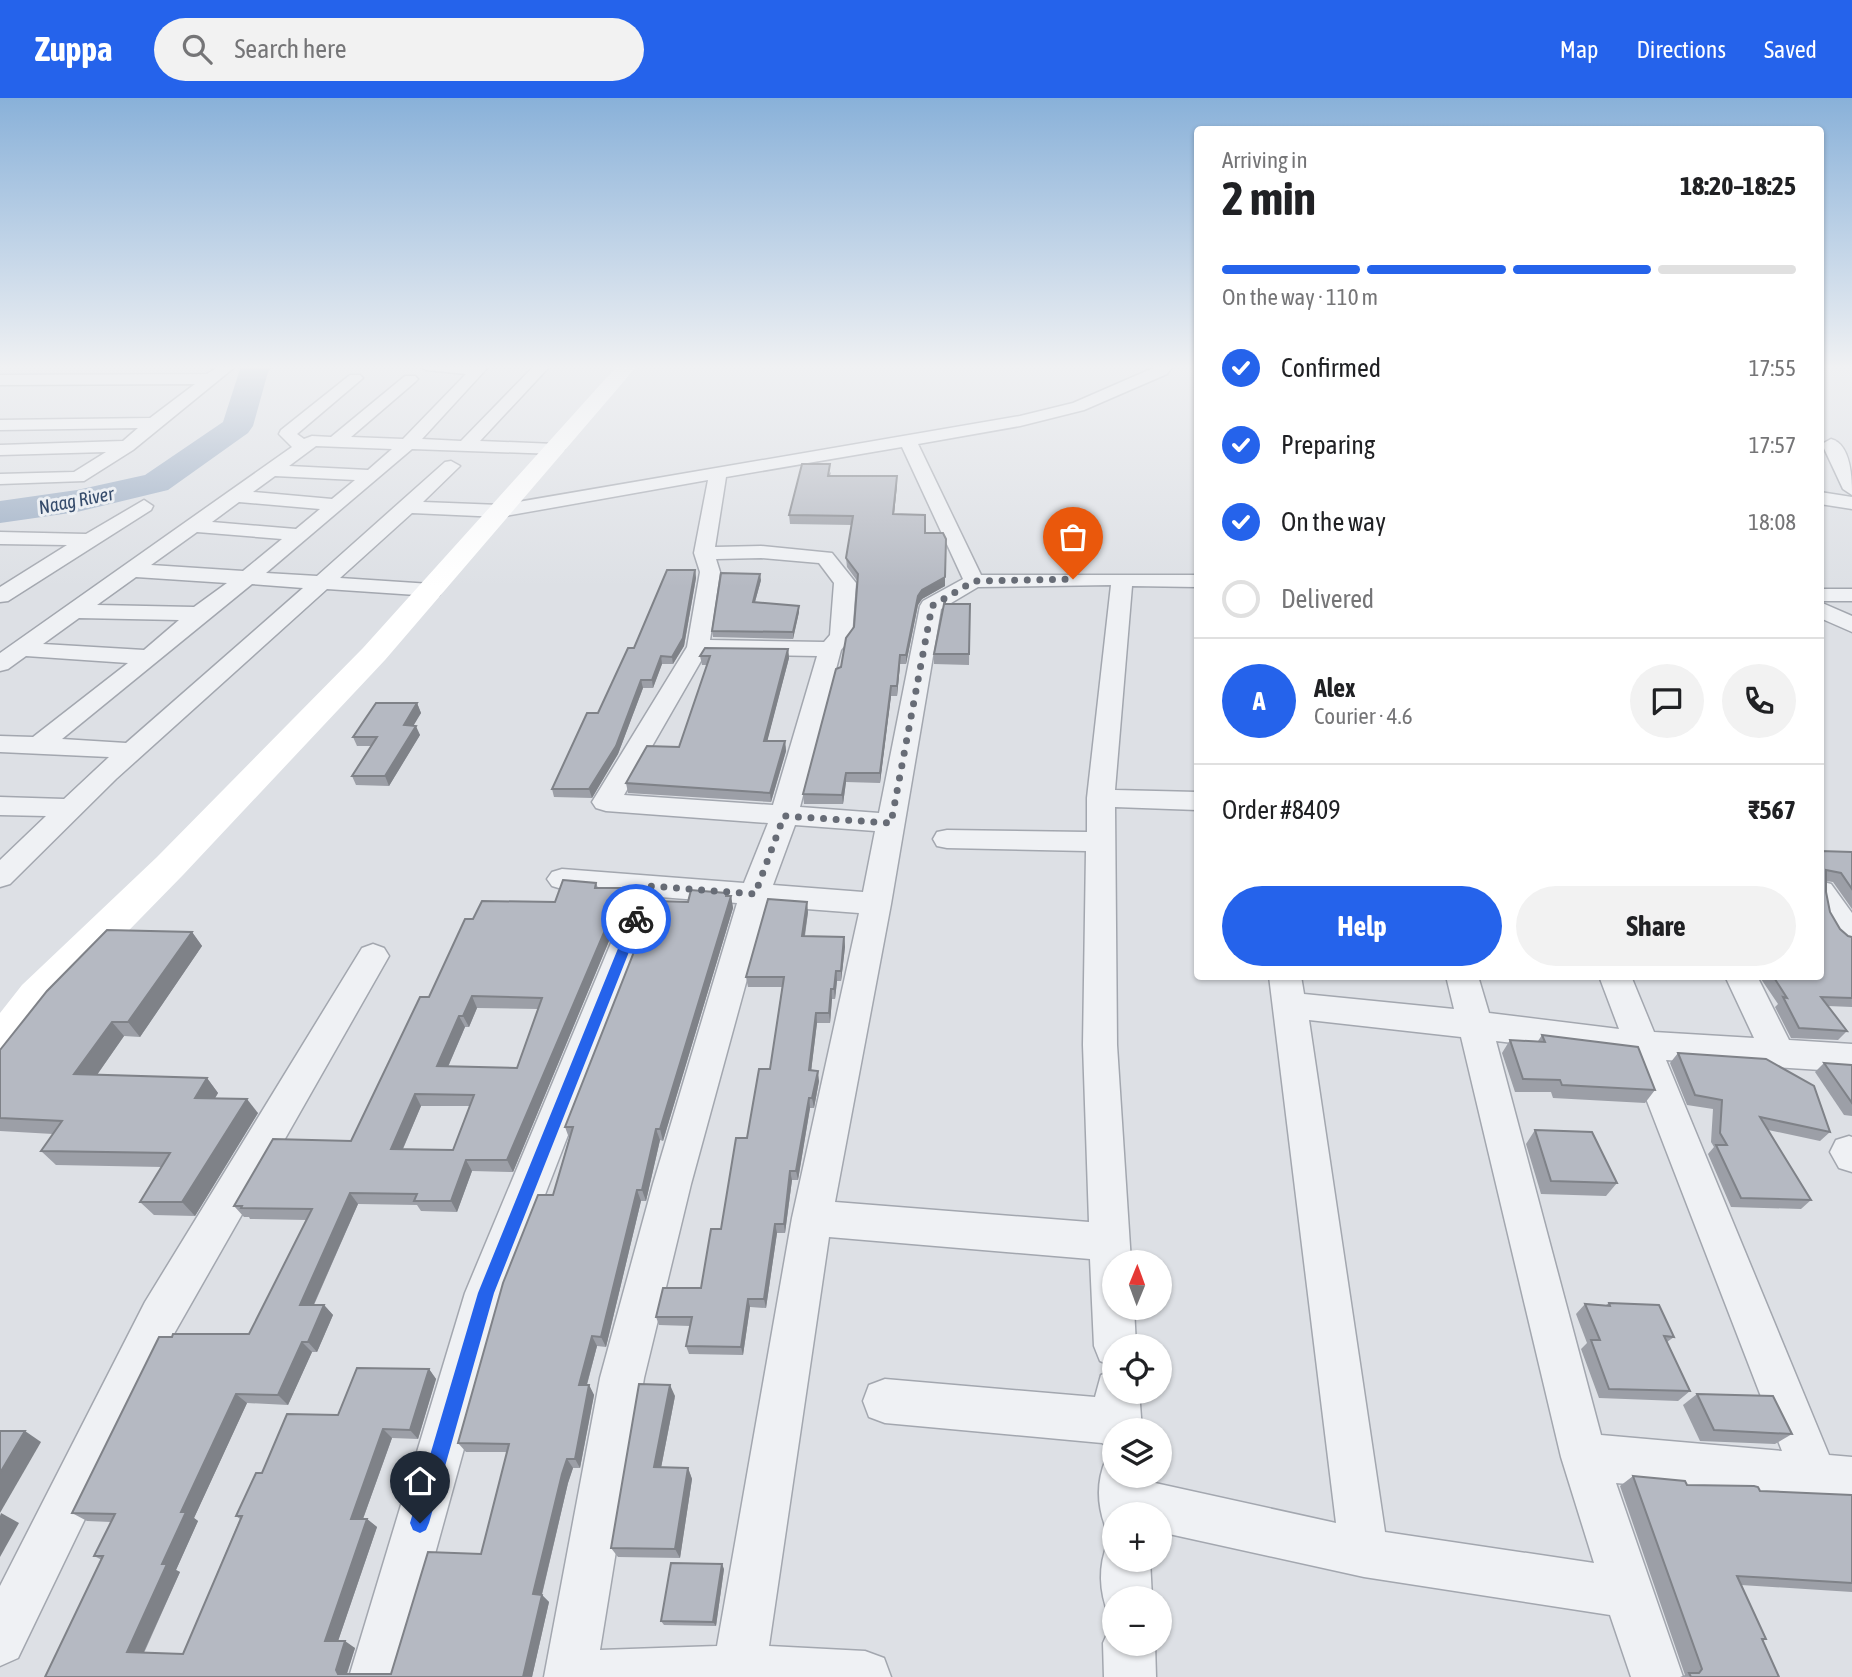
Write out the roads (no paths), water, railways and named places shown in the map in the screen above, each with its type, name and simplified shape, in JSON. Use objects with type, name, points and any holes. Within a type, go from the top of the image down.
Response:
[{"type":"street","points":[[0,479],[78,477],[135,440]]},
{"type":"street","points":[[294,440],[303,447]]},
{"type":"street","points":[[39,745],[199,614],[301,535],[412,440]]},
{"type":"street","points":[[466,446],[472,440]]},
{"type":"street","points":[[0,1046],[37,997],[170,866],[374,654],[563,440]]},
{"type":"street","points":[[407,507],[500,511],[915,440]]},
{"type":"street","points":[[0,664],[312,441],[555,449]]},
{"type":"street","points":[[908,441],[974,581]]},
{"type":"street","points":[[1831,444],[1852,489]]},
{"type":"street","points":[[0,450],[127,446]]},
{"type":"street","points":[[4,869],[451,466]]},
{"type":"street","points":[[271,470],[372,476]]},
{"type":"street","points":[[718,474],[704,553],[710,572],[698,647],[606,802],[891,823]]},
{"type":"street","points":[[234,496],[337,505]]},
{"type":"street","points":[[1824,499],[1852,503]]},
{"type":"street","points":[[0,596],[144,506]]},
{"type":"street","points":[[194,526],[301,535]]},
{"type":"street","points":[[0,538],[88,540]]},
{"type":"street","points":[[704,553],[761,552],[825,557],[845,583],[841,636],[830,649],[784,816],[755,894],[671,1184],[622,1378],[570,1676],[739,1671],[865,1677]]},
{"type":"street","points":[[0,569],[38,571]]},
{"type":"street","points":[[130,570],[431,590]]},
{"type":"street","points":[[1114,1334],[1100,1045],[1101,799],[1122,579]]},
{"type":"street","points":[[739,1671],[812,1218],[876,904],[932,606],[974,581],[1194,581]]},
{"type":"street","points":[[1824,595],[1852,595]]},
{"type":"street","points":[[74,611],[199,614]]},
{"type":"street","points":[[1824,611],[1852,625]]},
{"type":"street","points":[[698,647],[830,649]]},
{"type":"street","points":[[21,649],[149,657]]},
{"type":"street","points":[[0,744],[132,751]]},
{"type":"street","points":[[1101,799],[1194,801]]},
{"type":"street","points":[[0,806],[71,808]]},
{"type":"street","points":[[947,839],[1102,842]]},
{"type":"street","points":[[562,879],[876,904]]},
{"type":"street","points":[[375,1677],[486,1293],[649,886]]},
{"type":"street","points":[[1824,897],[1852,936]]},
{"type":"street","points":[[0,1640],[160,1317],[373,956]]},
{"type":"street","points":[[1463,980],[1584,1457],[1657,1677]]},
{"type":"street","points":[[1584,1457],[1834,1478],[1617,980]]},
{"type":"street","points":[[1743,980],[1778,1052]]},
{"type":"street","points":[[1364,1553],[1288,991],[1367,1012],[1643,1045],[1852,1058]]},
{"type":"street","points":[[812,1218],[1109,1242]]},
{"type":"street","points":[[885,1401],[1118,1414]]},
{"type":"street","points":[[1123,1496],[1364,1553],[1628,1593]]},
{"type":"street","points":[[1129,1656],[1130,1677]]},
{"type":"waterway","name":"Naag River","points":[[0,512],[77,501],[156,483],[218,440]]}]
